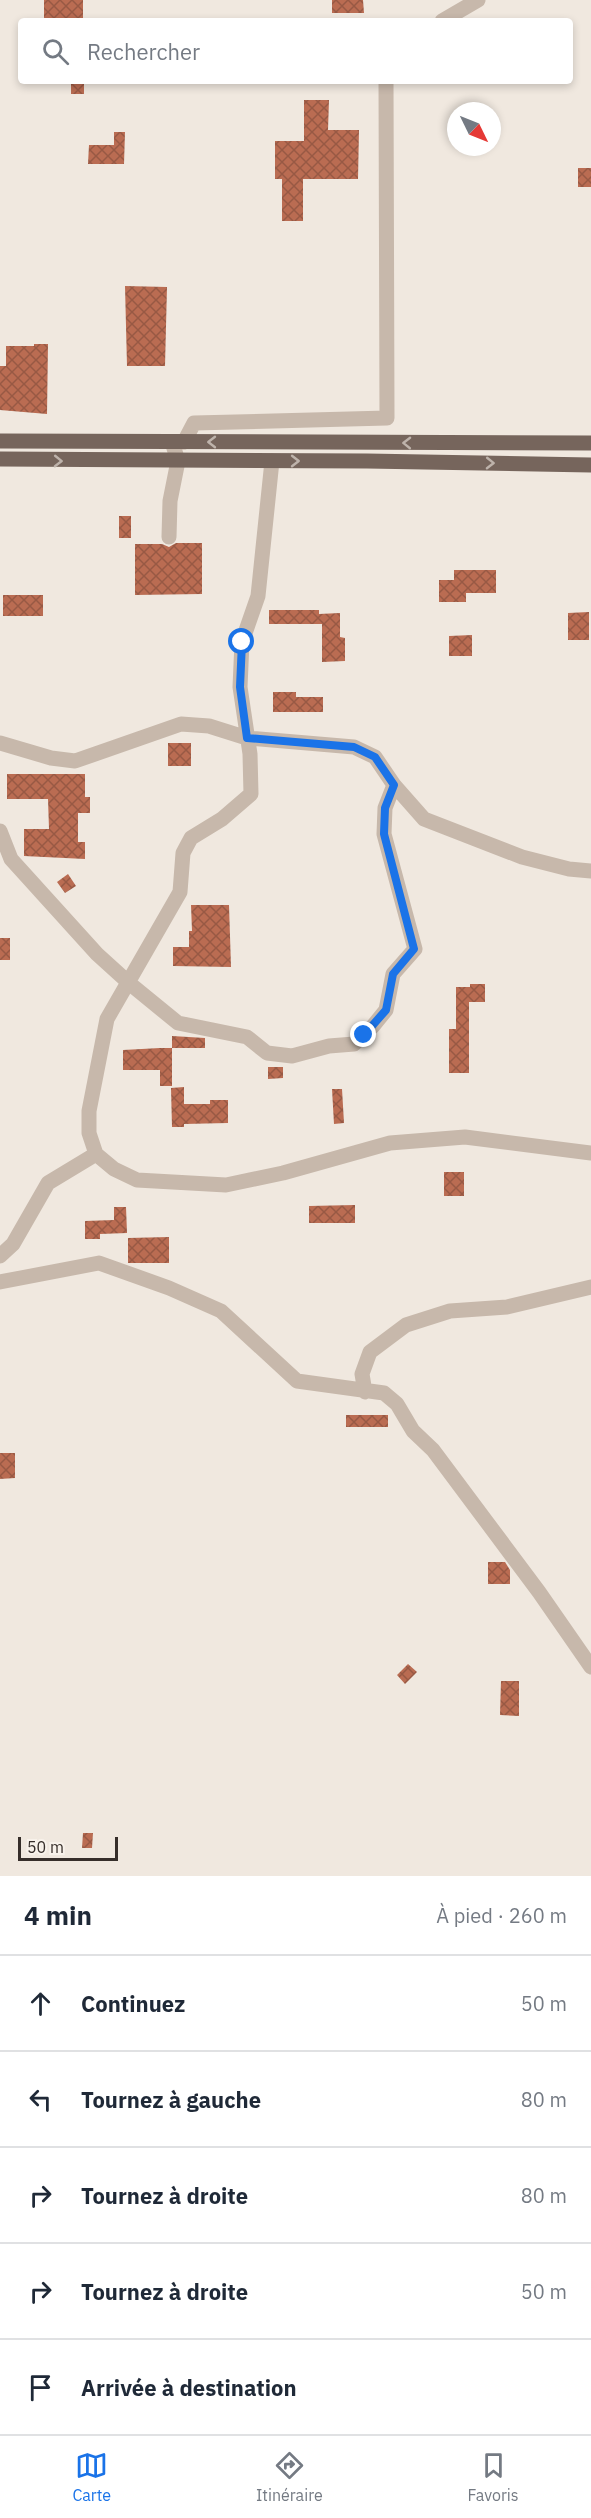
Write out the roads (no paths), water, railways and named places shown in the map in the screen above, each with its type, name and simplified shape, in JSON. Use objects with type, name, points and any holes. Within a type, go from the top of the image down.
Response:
[{"type":"main road","points":[[0,441],[591,443]]},
{"type":"main road","points":[[0,459],[591,465]]},
{"type":"street","points":[[447,18],[478,0]]},
{"type":"street","points":[[169,537],[170,501],[178,461],[178,442],[194,423],[387,418],[386,84]]},
{"type":"street","points":[[272,461],[258,596],[242,642],[240,687],[251,794],[222,819],[191,838],[183,853],[180,892],[107,1019],[89,1111],[89,1133],[96,1154],[114,1169],[137,1180],[226,1185],[283,1173],[390,1143],[433,1139],[465,1137],[591,1153]]},
{"type":"street","points":[[0,743],[51,758],[75,761],[181,724],[209,726],[247,738],[354,747],[375,757],[394,785],[424,819],[522,857],[591,872]]},
{"type":"street","points":[[0,831],[5,864],[97,954],[178,1023],[247,1037],[267,1053],[292,1056],[329,1046],[354,1044],[386,1010],[393,974],[414,949],[384,834],[385,808],[394,785]]},
{"type":"street","points":[[0,1257],[13,1244],[48,1183],[96,1154]]},
{"type":"street","points":[[0,1282],[99,1263],[169,1288],[221,1311],[297,1381],[384,1393],[397,1404],[413,1431],[433,1450],[504,1543],[591,1667]]},
{"type":"street","points":[[365,1392],[362,1374],[370,1352],[406,1325],[450,1311],[507,1307],[591,1287]]}]
